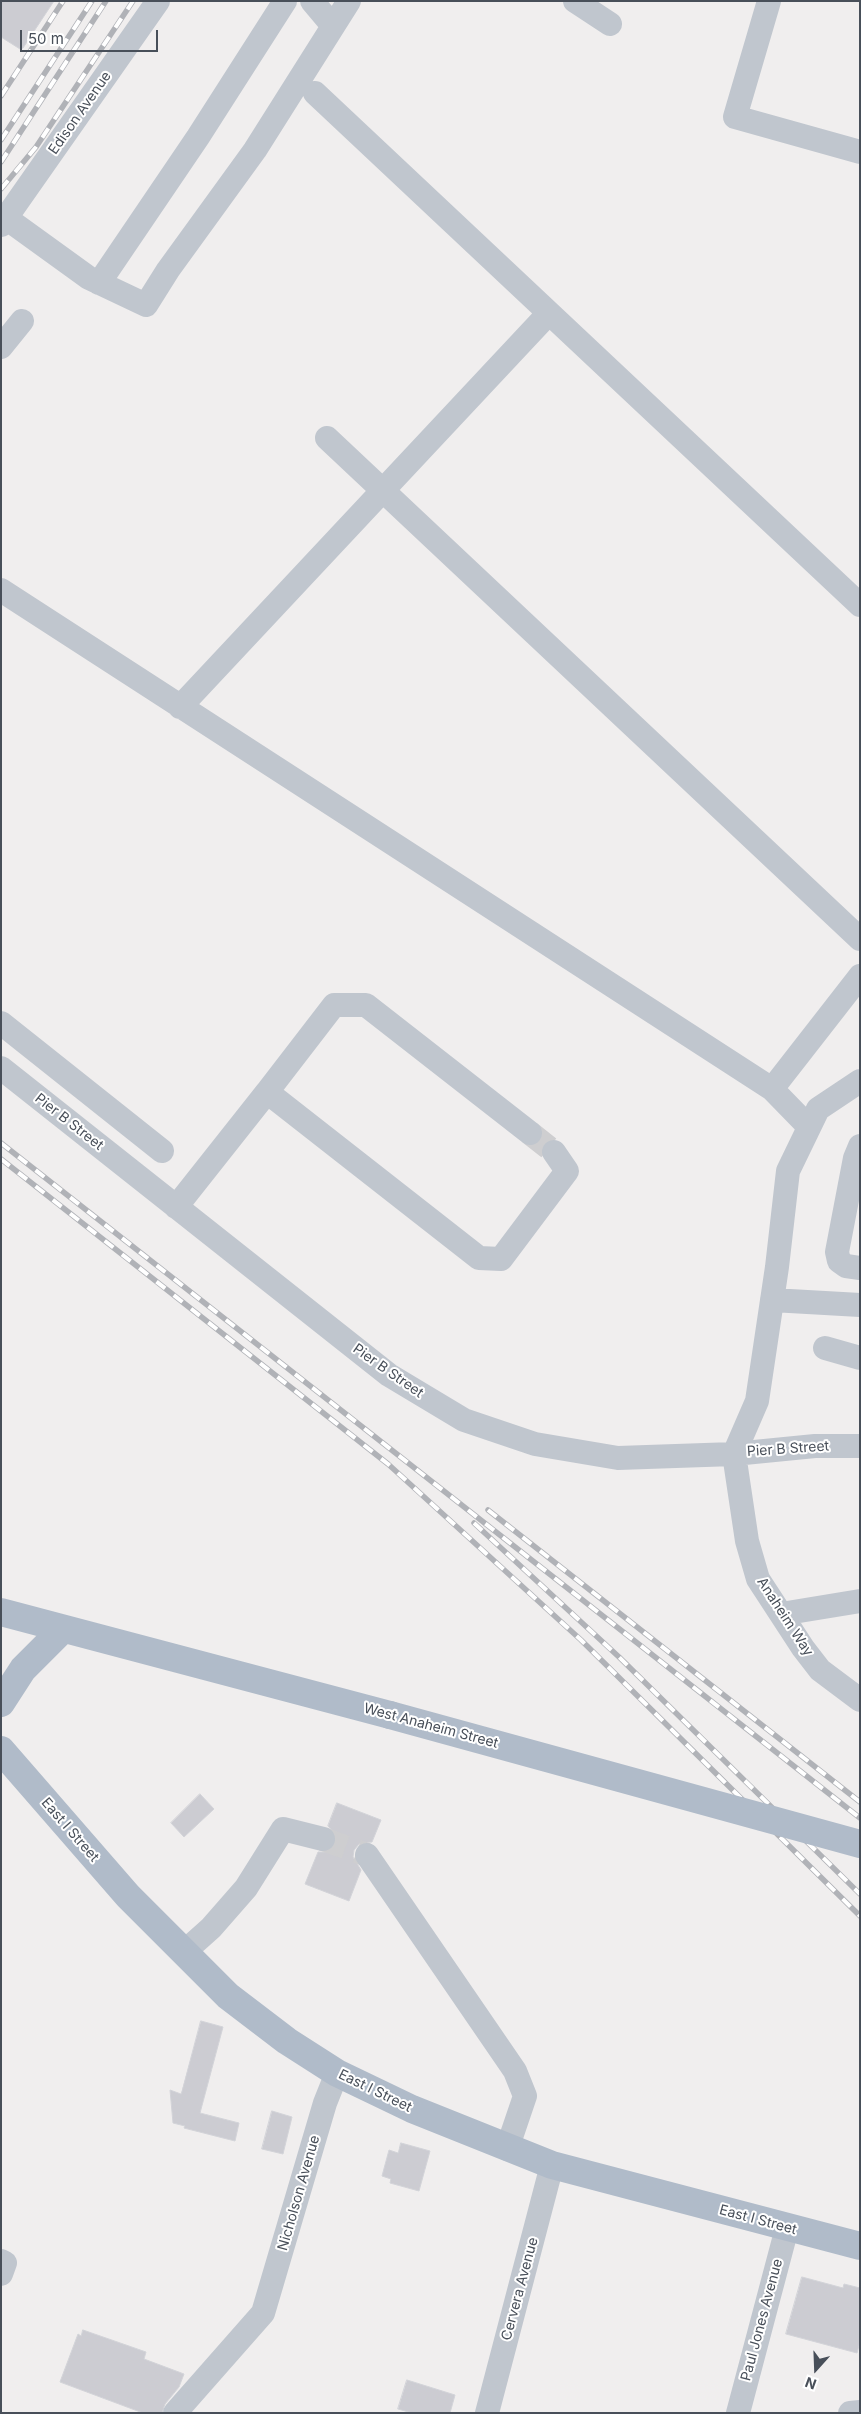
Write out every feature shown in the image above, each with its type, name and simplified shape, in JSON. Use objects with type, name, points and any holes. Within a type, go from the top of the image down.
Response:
[{"type":"main road","name":"West Anaheim Street","points":[[1,1612],[390,1715],[860,1844]]},
{"type":"main road","points":[[1,1703],[24,1669],[62,1628]]},
{"type":"main road","name":"East I Street","points":[[1,1750],[128,1896],[183,1954],[228,1996],[287,2041],[337,2073],[412,2109],[507,2149],[552,2165],[860,2246]]},
{"type":"street","name":"Edison Avenue","points":[[4,222],[158,1]]},
{"type":"street","points":[[98,283],[198,137],[285,1]]},
{"type":"street","points":[[312,1],[333,26]]},
{"type":"street","points":[[4,222],[98,283],[146,305],[168,270],[254,150],[349,1]]},
{"type":"street","points":[[575,1],[610,24]]},
{"type":"street","points":[[769,1],[735,117],[860,152]]},
{"type":"street","points":[[315,93],[860,605]]},
{"type":"street","points":[[180,707],[549,313]]},
{"type":"street","points":[[1,346],[22,321]]},
{"type":"street","points":[[327,438],[860,939]]},
{"type":"street","points":[[1,590],[772,1089],[809,1127]]},
{"type":"street","points":[[772,1089],[860,976]]},
{"type":"street","points":[[176,1207],[334,1005],[366,1004],[530,1133]]},
{"type":"street","points":[[1,1023],[162,1151]]},
{"type":"street","name":"Pier B Street","points":[[1,1068],[389,1376],[464,1420],[535,1444],[618,1458],[734,1454],[815,1446],[860,1446]]},
{"type":"street","points":[[734,1454],[757,1401],[788,1170],[818,1110],[860,1081]]},
{"type":"street","points":[[267,1092],[479,1258],[501,1259],[567,1171],[554,1152]]},
{"type":"street","points":[[860,1146],[855,1158],[837,1252],[839,1261],[846,1266],[860,1268]]},
{"type":"street","points":[[772,1300],[860,1305]]},
{"type":"street","points":[[825,1348],[860,1358]]},
{"type":"street","name":"Anaheim Way","points":[[734,1454],[746,1541],[758,1579],[820,1670],[860,1700]]},
{"type":"street","points":[[781,1614],[860,1601]]},
{"type":"street","points":[[183,1954],[211,1928],[246,1888],[283,1829],[323,1838]]},
{"type":"street","points":[[367,1856],[515,2071],[525,2096],[507,2149]]},
{"type":"street","name":"Nicholson Avenue","points":[[175,2413],[263,2313],[325,2103],[337,2073]]},
{"type":"street","name":"Cervera Avenue","points":[[487,2413],[552,2165]]},
{"type":"street","name":"Paul Jones Avenue","points":[[741,2412],[787,2228]]},
{"type":"street","points":[[850,2413],[860,2412]]},
{"type":"building","points":[[1,1],[54,1],[23,48],[20,49],[1,37]]},
{"type":"building","points":[[200,1794],[214,1809],[184,1837],[171,1823]]},
{"type":"building","points":[[337,1803],[381,1820],[372,1842],[360,1843],[354,1850],[353,1857],[361,1870],[349,1901],[305,1884],[318,1852],[327,1852],[336,1843],[336,1835],[328,1826]]},
{"type":"building","points":[[201,2021],[223,2027],[200,2113],[239,2123],[235,2141],[184,2128],[185,2126],[173,2123],[170,2090],[181,2094]]},
{"type":"building","points":[[272,2111],[292,2117],[283,2154],[262,2149]]},
{"type":"building","points":[[401,2143],[430,2151],[419,2191],[390,2183],[391,2179],[382,2176],[389,2150],[398,2153]]},
{"type":"building","points":[[802,2277],[843,2288],[844,2284],[860,2288],[860,2342],[857,2353],[786,2334]]},
{"type":"building","points":[[83,2330],[146,2352],[144,2359],[184,2374],[179,2387],[165,2404],[162,2413],[143,2413],[60,2382],[78,2334],[81,2336]]},
{"type":"building","points":[[407,2380],[455,2395],[450,2413],[412,2413],[398,2409]]},
{"type":"tunnel","points":[[530,1133],[554,1152]]},
{"type":"tunnel","points":[[323,1839],[367,1855]]},
{"type":"railway","points":[[1,96],[63,1]]},
{"type":"railway","points":[[1,140],[92,1]]},
{"type":"railway","points":[[1,162],[106,1]]},
{"type":"railway","points":[[1,189],[36,147],[133,1]]},
{"type":"railway","points":[[1,1143],[860,1818]]},
{"type":"railway","points":[[1,1159],[388,1464],[581,1640],[860,1916]]},
{"type":"railway","points":[[488,1510],[860,1802]]},
{"type":"railway","points":[[474,1523],[619,1657],[860,1894]]}]
